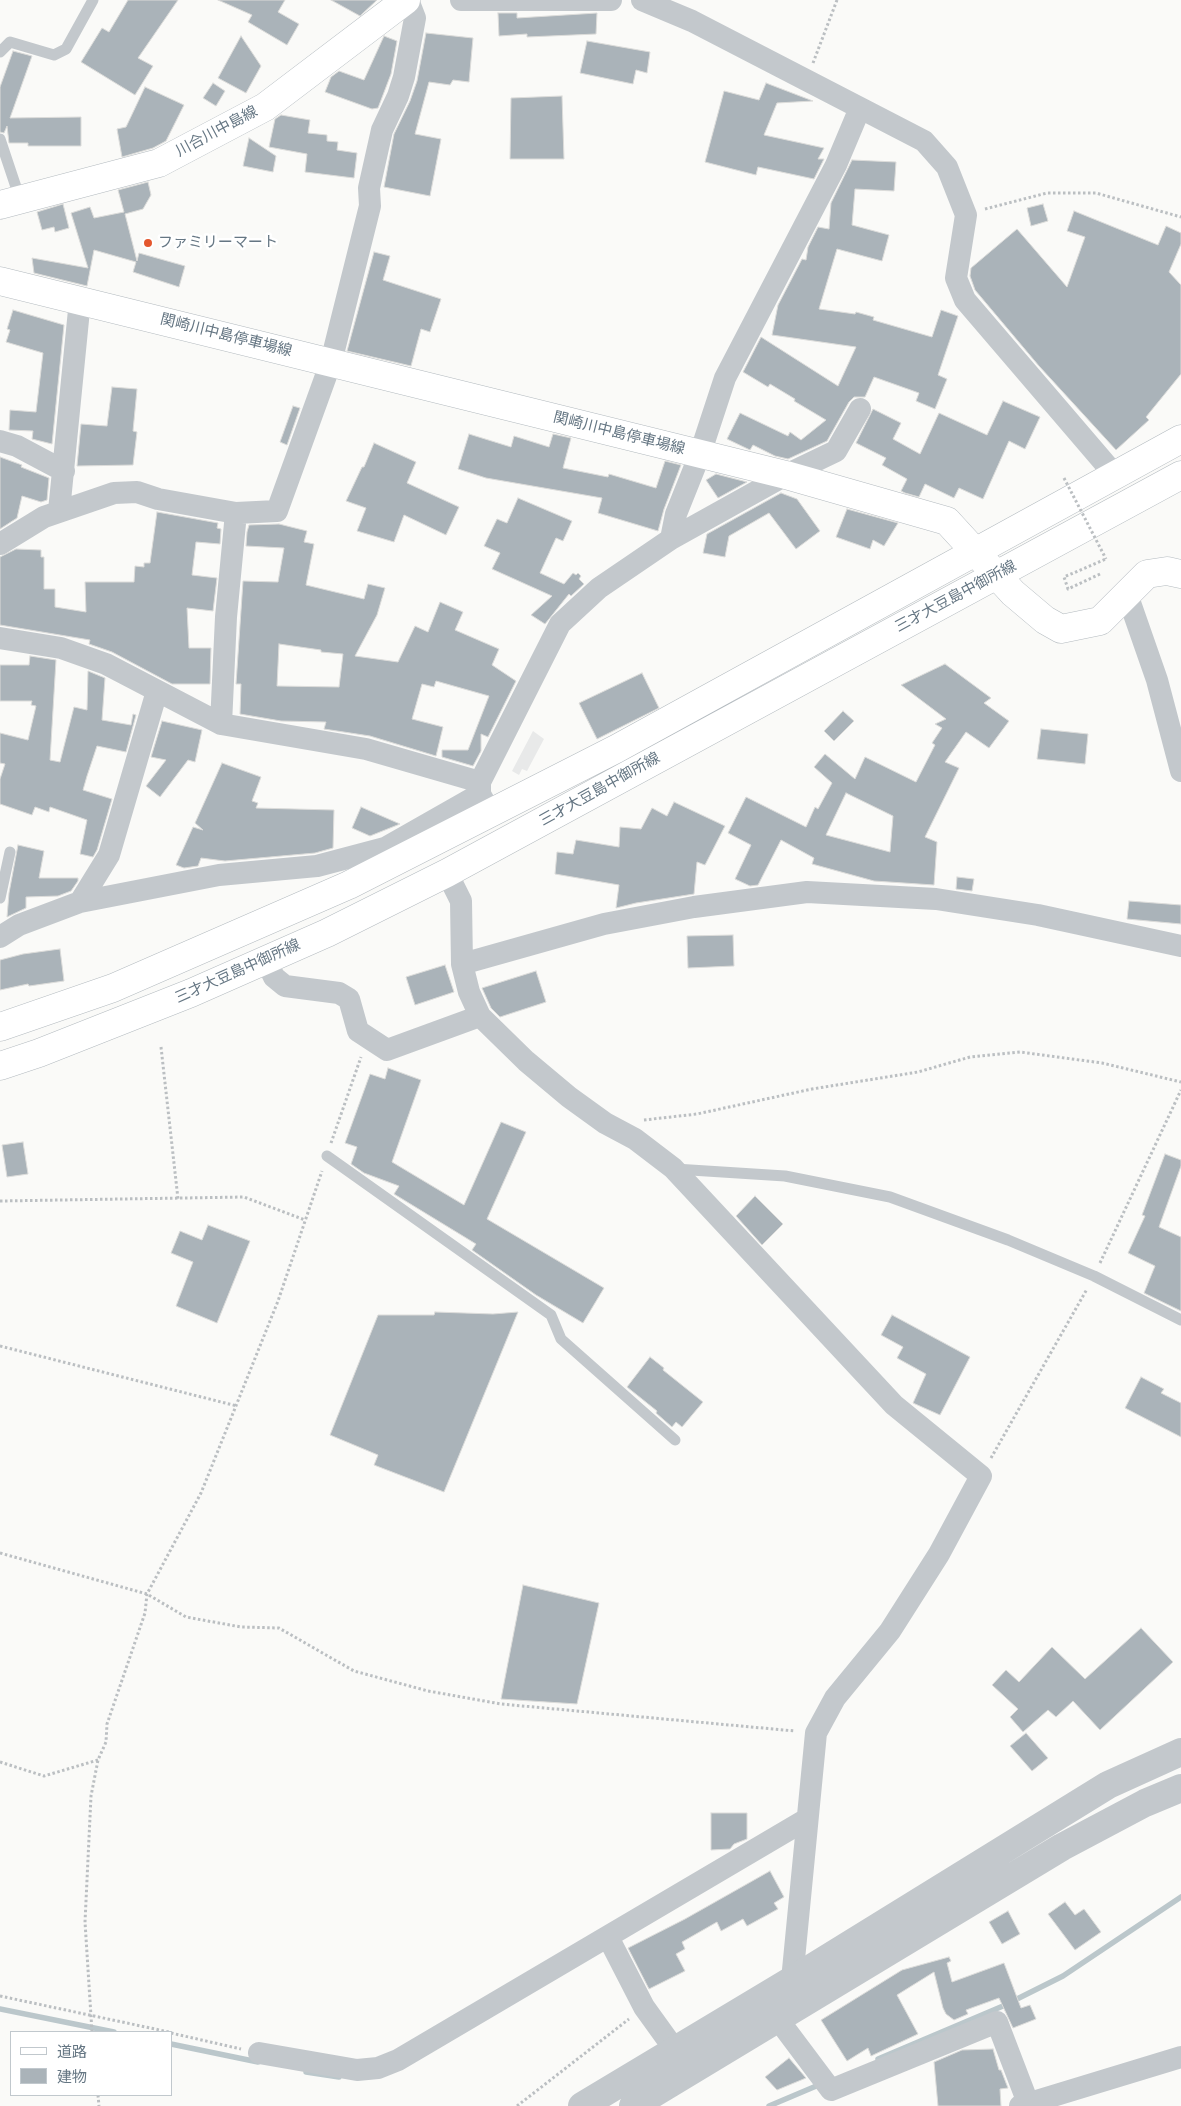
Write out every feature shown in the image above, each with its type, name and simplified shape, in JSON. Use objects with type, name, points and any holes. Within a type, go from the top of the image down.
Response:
[{"type":"main road","name":"川合川中島線","points":[[10,202],[160,162],[265,107],[407,0]]},
{"type":"main road","name":"関崎川中島停車場線","points":[[0,281],[786,475],[947,521],[977,551],[1013,593],[1045,620],[1061,629],[1100,621],[1147,574],[1167,571],[1181,574]]},
{"type":"main road","name":"三才大豆島中御所線","points":[[0,1027],[113,988],[349,885],[483,796],[616,749],[1114,474],[1181,439]]},
{"type":"main road","name":"三才大豆島中御所線","points":[[0,1066],[39,1053],[191,993],[327,933],[447,873],[701,733],[1181,475]]},
{"type":"street","points":[[0,544],[44,517],[114,493],[137,492],[158,499],[236,513],[276,511],[331,362],[370,206],[369,188],[382,130],[398,96],[404,77],[415,18],[407,0]]},
{"type":"street","points":[[461,0],[612,0]]},
{"type":"street","points":[[642,0],[692,21],[924,141],[947,167],[966,215],[956,278],[965,300],[1114,474]]},
{"type":"street","points":[[671,539],[676,514],[700,454],[725,378],[836,165],[860,108]]},
{"type":"street","points":[[59,511],[80,300]]},
{"type":"street","points":[[0,936],[19,925],[80,902],[219,875],[318,866],[385,848],[483,796],[560,624],[599,588],[671,539],[786,475],[836,451],[860,409]]},
{"type":"street","points":[[0,441],[17,446],[64,471]]},
{"type":"street","points":[[221,724],[226,617],[236,513]]},
{"type":"street","points":[[1127,594],[1157,680],[1181,771]]},
{"type":"street","points":[[0,638],[62,648],[106,664],[221,724],[366,749],[483,796]]},
{"type":"street","points":[[80,902],[109,856],[157,691]]},
{"type":"street","points":[[447,873],[461,901],[462,964],[469,992],[480,1016],[526,1061],[569,1098],[605,1124],[635,1139],[673,1168],[894,1405],[981,1476],[939,1554],[890,1631],[835,1698],[816,1732],[792,1980]]},
{"type":"street","points":[[462,964],[604,924],[694,907],[807,892],[936,898],[1038,915],[1181,946]]},
{"type":"street","points":[[266,960],[274,977],[285,986],[339,993],[349,999],[358,1031],[387,1050],[480,1016]]},
{"type":"street","points":[[582,2106],[792,1980],[1108,1785],[1181,1752]]},
{"type":"street","points":[[634,2106],[1062,1847],[1145,1803],[1181,1788]]},
{"type":"street","points":[[259,2053],[357,2070],[378,2068],[398,2060],[807,1819]]},
{"type":"street","points":[[608,1937],[644,2007],[675,2050]]},
{"type":"street","points":[[777,2018],[831,2090],[997,2022],[1024,2105],[1181,2057]]},
{"type":"lane","points":[[0,52],[10,42],[54,54],[66,49],[93,0]]},
{"type":"lane","points":[[0,139],[10,202]]},
{"type":"lane","points":[[0,898],[10,852]]},
{"type":"lane","points":[[327,1156],[552,1315],[561,1339],[675,1440]]},
{"type":"lane","points":[[673,1168],[785,1176],[890,1197],[1008,1240],[1094,1276],[1181,1320]]},
{"type":"path","points":[[806,81],[837,0]]},
{"type":"path","points":[[966,215],[1006,202],[1047,193],[1096,193],[1181,217]]},
{"type":"path","points":[[1064,478],[1106,559],[1064,577],[1068,589],[1100,574]]},
{"type":"path","points":[[92,2031],[85,1922],[91,1796],[98,1760],[106,1742],[107,1724],[145,1613],[147,1594],[201,1493],[278,1301],[368,1038]]},
{"type":"path","points":[[161,1047],[178,1199]]},
{"type":"path","points":[[641,1120],[697,1114],[812,1089],[918,1072],[970,1057],[1020,1052],[1102,1063],[1181,1082]]},
{"type":"path","points":[[981,1476],[1094,1276],[1181,1090]]},
{"type":"path","points":[[0,1201],[129,1197],[178,1199],[244,1197],[305,1220]]},
{"type":"path","points":[[0,1346],[237,1406]]},
{"type":"path","points":[[0,1553],[147,1594],[186,1617],[241,1627],[279,1628],[354,1670],[428,1691],[501,1704],[816,1732]]},
{"type":"path","points":[[0,1762],[44,1776],[98,1760]]},
{"type":"path","points":[[0,1996],[161,2031]]},
{"type":"path","points":[[517,2106],[644,2007]]},
{"type":"path","points":[[172,2033],[259,2053]]},
{"type":"shaded area","points":[[533,731],[544,739],[527,771],[522,769],[519,775],[512,771]]},
{"type":"building","points":[[128,0],[178,0],[138,58],[153,66],[135,95],[81,62],[102,28],[109,32]]},
{"type":"building","points":[[218,0],[285,0],[278,12],[299,24],[287,45],[248,22],[252,15]]},
{"type":"building","points":[[331,0],[377,0],[360,16]]},
{"type":"building","points":[[498,13],[517,13],[517,18],[597,13],[596,34],[527,37],[527,34],[499,36]]},
{"type":"building","points":[[426,33],[473,38],[469,82],[453,80],[450,85],[429,82],[415,134],[441,139],[430,196],[384,187],[394,134],[410,101],[417,81]]},
{"type":"building","points":[[241,36],[261,66],[246,93],[218,78]]},
{"type":"building","points":[[384,36],[397,41],[391,74],[378,108],[372,109],[325,92],[331,77],[339,71],[364,80]]},
{"type":"building","points":[[587,41],[650,52],[647,73],[636,70],[633,84],[580,73]]},
{"type":"building","points":[[13,51],[32,56],[10,118],[81,117],[81,146],[28,146],[28,143],[9,143],[7,126],[4,133],[0,132],[0,87]]},
{"type":"building","points":[[213,83],[225,91],[216,106],[203,98]]},
{"type":"building","points":[[766,83],[813,101],[777,103],[764,135],[824,148],[818,159],[824,159],[814,179],[758,167],[756,175],[705,162],[724,91],[759,100]]},
{"type":"building","points":[[145,87],[184,105],[166,141],[153,148],[122,157],[117,129],[126,127]]},
{"type":"building","points":[[562,96],[564,159],[510,159],[511,98]]},
{"type":"building","points":[[281,115],[310,120],[308,133],[327,135],[327,141],[338,142],[337,150],[357,153],[354,178],[305,172],[307,154],[269,147],[275,119]]},
{"type":"building","points":[[249,138],[276,156],[273,172],[243,166]]},
{"type":"building","points":[[852,160],[896,162],[894,191],[855,189],[852,225],[889,235],[882,261],[837,249],[819,309],[855,314],[856,312],[874,317],[873,320],[932,337],[941,310],[958,316],[938,375],[947,379],[935,409],[916,401],[919,393],[874,377],[865,397],[854,397],[849,402],[827,441],[788,459],[775,456],[753,445],[750,450],[727,439],[740,413],[788,436],[790,432],[801,440],[826,420],[770,384],[768,387],[743,372],[761,337],[838,386],[856,347],[772,335],[778,305],[802,259],[806,260],[808,247],[818,227],[829,229],[831,203]]},
{"type":"building","points":[[148,182],[151,195],[143,209],[125,214],[137,261],[139,253],[185,266],[179,287],[133,272],[136,262],[94,250],[87,286],[34,273],[32,258],[88,268],[71,213],[90,207],[94,218],[124,212],[118,190]]},
{"type":"building","points":[[63,204],[69,228],[55,232],[54,227],[42,230],[37,212]]},
{"type":"building","points":[[1043,204],[1048,221],[1031,226],[1027,208]]},
{"type":"building","points":[[1074,211],[1158,245],[1166,226],[1181,233],[1181,244],[1169,272],[1181,285],[1181,374],[1146,417],[1149,420],[1116,450],[1039,366],[975,290],[970,276],[971,268],[1017,229],[1067,287],[1085,237],[1067,231]]},
{"type":"building","points":[[374,252],[390,256],[383,280],[441,299],[430,332],[421,329],[411,366],[347,351]]},
{"type":"building","points":[[13,310],[64,325],[52,444],[32,439],[33,431],[9,430],[10,410],[36,412],[43,353],[6,342],[10,330],[7,329]]},
{"type":"building","points":[[112,387],[137,389],[133,431],[137,432],[133,465],[77,466],[81,424],[107,426]]},
{"type":"building","points":[[1003,401],[1040,417],[1025,449],[1009,441],[983,499],[959,488],[954,498],[925,484],[919,497],[905,493],[901,491],[907,479],[882,465],[886,458],[856,443],[873,409],[901,423],[893,439],[920,454],[939,413],[987,435]]},
{"type":"building","points":[[293,406],[300,408],[287,445],[280,442]]},
{"type":"building","points":[[469,434],[511,447],[514,436],[549,447],[553,434],[571,438],[563,468],[608,477],[609,474],[656,488],[665,461],[681,465],[664,509],[658,531],[598,513],[602,498],[486,478],[458,469]]},
{"type":"building","points":[[374,443],[416,462],[407,483],[459,507],[446,535],[404,515],[394,542],[357,531],[366,508],[346,501]]},
{"type":"building","points":[[0,457],[49,478],[47,500],[41,502],[22,496],[17,518],[0,529]]},
{"type":"building","points":[[716,474],[747,482],[718,498],[706,480]]},
{"type":"building","points":[[781,493],[797,499],[820,531],[796,549],[769,513],[729,536],[725,557],[703,553],[707,534]]},
{"type":"building","points":[[518,498],[572,521],[563,541],[556,538],[540,573],[564,584],[573,573],[576,575],[578,573],[581,576],[579,579],[584,584],[571,596],[569,594],[545,624],[531,615],[552,596],[492,569],[500,553],[484,546],[497,519],[507,523]]},
{"type":"building","points":[[847,509],[898,523],[884,546],[873,540],[870,549],[836,537]]},
{"type":"building","points":[[157,512],[218,523],[217,528],[221,529],[220,544],[196,542],[192,575],[217,578],[213,611],[187,608],[189,648],[211,648],[210,684],[172,684],[112,652],[89,644],[90,640],[0,625],[0,557],[16,549],[41,550],[41,557],[44,557],[44,589],[55,589],[55,607],[86,612],[85,582],[134,582],[135,566],[144,567],[144,563],[150,563]]},
{"type":"building","points":[[279,524],[307,531],[304,542],[314,544],[306,585],[364,599],[368,584],[385,588],[377,615],[355,656],[398,662],[415,626],[428,632],[440,602],[463,612],[455,630],[499,649],[492,665],[516,681],[488,737],[481,734],[481,751],[473,766],[442,757],[442,750],[468,750],[489,696],[436,681],[434,687],[422,684],[412,719],[443,727],[436,756],[370,736],[324,729],[326,722],[281,721],[240,714],[241,684],[236,684],[243,581],[278,582],[284,548],[246,546],[249,525]],"holes":[[[279,644],[321,650],[321,652],[343,654],[339,687],[277,686]]]},
{"type":"building","points":[[30,656],[56,660],[50,760],[60,762],[74,707],[87,710],[88,671],[105,678],[102,720],[131,725],[133,714],[136,715],[126,752],[97,746],[87,776],[83,790],[112,799],[97,850],[93,857],[80,854],[87,820],[50,807],[49,812],[35,807],[32,815],[0,804],[0,779],[5,764],[0,763],[0,733],[28,740],[36,706],[31,705],[32,701],[0,701],[0,665],[29,665]]},
{"type":"building","points":[[945,664],[991,698],[984,703],[1009,721],[989,748],[966,732],[945,762],[959,768],[925,837],[937,842],[934,885],[874,881],[812,864],[814,858],[781,840],[758,885],[750,886],[735,879],[751,845],[728,833],[746,797],[806,827],[815,807],[818,809],[832,783],[814,767],[825,754],[855,779],[865,757],[916,782],[935,745],[932,743],[942,728],[935,724],[946,719],[901,685]],"holes":[[[846,793],[893,816],[890,852],[826,835]]]},
{"type":"building","points":[[642,673],[659,708],[597,739],[579,703]]},
{"type":"building","points":[[843,711],[854,721],[834,741],[824,731]]},
{"type":"building","points":[[162,721],[202,730],[195,762],[188,760],[160,797],[146,786],[166,760],[151,757]]},
{"type":"building","points":[[1041,729],[1088,734],[1085,764],[1037,759]]},
{"type":"building","points":[[222,763],[261,777],[252,801],[258,803],[256,808],[334,810],[333,848],[315,853],[225,861],[201,858],[198,866],[184,868],[176,865],[193,827],[203,830],[195,823]]},
{"type":"building","points":[[674,802],[725,826],[705,865],[697,862],[694,894],[616,908],[619,885],[555,874],[557,852],[573,854],[576,840],[619,847],[620,827],[641,829],[652,808],[667,816]]},
{"type":"building","points":[[361,807],[400,824],[370,836],[352,828]]},
{"type":"building","points":[[18,845],[44,851],[39,878],[78,878],[78,881],[71,891],[58,896],[26,897],[26,908],[7,917],[9,893]]},
{"type":"building","points":[[957,877],[974,879],[972,891],[956,889]]},
{"type":"building","points":[[1129,901],[1181,905],[1181,924],[1127,919]]},
{"type":"building","points":[[733,935],[734,966],[688,968],[687,936]]},
{"type":"building","points":[[60,949],[64,981],[29,986],[28,984],[0,990],[0,960],[23,954]]},
{"type":"building","points":[[445,965],[454,992],[415,1005],[406,977]]},
{"type":"building","points":[[536,971],[546,1002],[500,1017],[491,1008],[482,988]]},
{"type":"building","points":[[388,1068],[421,1080],[392,1162],[464,1205],[501,1122],[526,1132],[487,1219],[604,1288],[583,1323],[536,1295],[472,1250],[476,1244],[394,1194],[399,1186],[364,1173],[351,1164],[357,1147],[345,1143],[370,1074],[385,1079]]},
{"type":"building","points":[[23,1142],[28,1174],[7,1177],[2,1145]]},
{"type":"building","points":[[1165,1154],[1181,1160],[1181,1166],[1159,1227],[1181,1237],[1181,1311],[1144,1293],[1155,1266],[1128,1253],[1145,1216],[1142,1215]]},
{"type":"building","points":[[755,1196],[783,1224],[762,1245],[736,1216]]},
{"type":"building","points":[[208,1225],[250,1241],[217,1323],[176,1306],[193,1262],[171,1253],[180,1231],[202,1240]]},
{"type":"building","points":[[435,1312],[493,1314],[518,1312],[444,1492],[374,1465],[378,1455],[330,1435],[378,1315],[434,1315]]},
{"type":"building","points":[[892,1315],[970,1357],[940,1415],[913,1403],[926,1374],[897,1358],[903,1347],[881,1335]]},
{"type":"building","points":[[650,1357],[703,1402],[682,1427],[676,1422],[672,1427],[656,1413],[657,1411],[627,1387]]},
{"type":"building","points":[[1141,1377],[1164,1389],[1161,1393],[1181,1403],[1181,1437],[1125,1408]]},
{"type":"building","points":[[523,1585],[599,1603],[577,1704],[501,1699]]},
{"type":"building","points":[[1141,1628],[1173,1662],[1100,1730],[1073,1701],[1056,1717],[1048,1710],[1023,1732],[1010,1717],[1018,1709],[992,1685],[1006,1670],[1019,1682],[1052,1647],[1085,1679]]},
{"type":"building","points":[[1026,1733],[1048,1758],[1032,1771],[1010,1746]]},
{"type":"building","points":[[711,1813],[747,1813],[747,1839],[734,1844],[730,1849],[711,1850]]},
{"type":"building","points":[[770,1871],[784,1897],[774,1903],[778,1909],[747,1926],[743,1919],[721,1931],[717,1922],[682,1942],[685,1949],[676,1954],[685,1971],[649,1989],[628,1948],[685,1919]]},
{"type":"building","points":[[1065,1902],[1075,1915],[1084,1909],[1101,1932],[1075,1950],[1048,1914]]},
{"type":"building","points":[[1008,1911],[1020,1934],[1002,1944],[989,1922]]},
{"type":"building","points":[[949,1957],[951,1961],[947,1963],[952,1982],[1004,1963],[1021,2008],[1030,2005],[1036,2019],[1013,2028],[999,1998],[966,2010],[968,2014],[954,2020],[946,2014],[943,2008],[934,1972],[897,1995],[918,2034],[871,2056],[868,2048],[847,2061],[821,2020],[902,1970]]},
{"type":"building","points":[[993,2049],[999,2070],[1001,2070],[1008,2088],[1000,2089],[1001,2106],[938,2106],[934,2062],[962,2050]]},
{"type":"building","points":[[789,2058],[806,2078],[777,2090],[765,2077]]},
{"type":"waterway","points":[[878,2059],[1003,2006],[1063,1976],[1181,1897]]},
{"type":"waterway","points":[[0,2009],[109,2031]]},
{"type":"waterway","points":[[172,2044],[258,2062]]},
{"type":"waterway","points":[[306,2072],[339,2077]]},
{"type":"waterway","points":[[769,2106],[821,2084]]},
{"type":"place","name":"ファミリーマート","points":[[148,243]]}]
